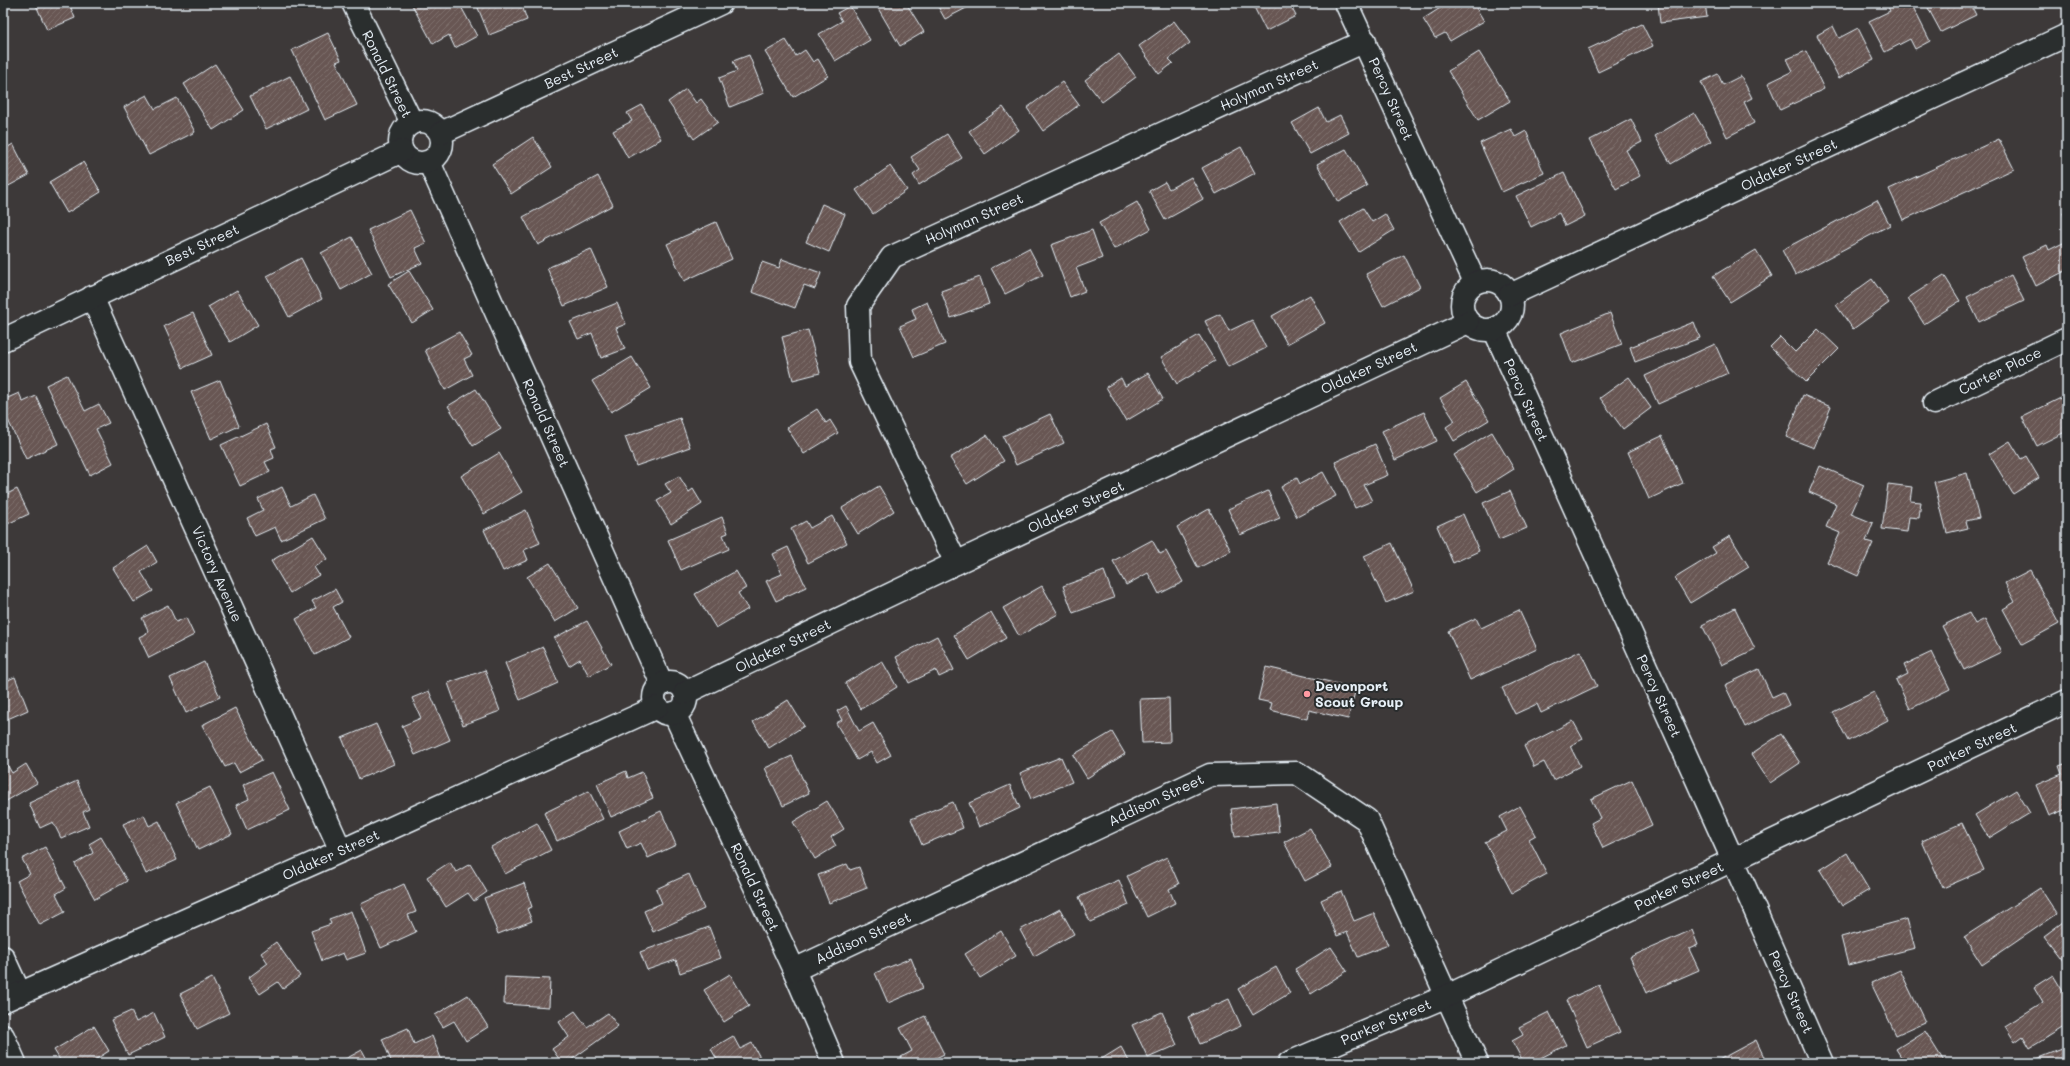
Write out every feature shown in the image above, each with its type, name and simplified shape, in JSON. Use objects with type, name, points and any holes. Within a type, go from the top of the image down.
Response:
[{"type":"street","name":"Ronald Street","points":[[353,3],[412,123]]},
{"type":"street","name":"Best Street","points":[[441,133],[721,3]]},
{"type":"street","name":"Percy Street","points":[[1346,3],[1365,41],[1475,282]]},
{"type":"street","name":"Oldaker Street","points":[[1510,295],[2067,35]]},
{"type":"street","name":"Holyman Street","points":[[956,563],[860,362],[858,306],[892,257],[1365,41]]},
{"type":"street","points":[[421,121],[428,122],[434,125],[441,133],[442,147],[439,154],[429,162],[413,162],[407,158],[402,151],[400,138],[403,131],[412,123],[421,121]]},
{"type":"street","name":"Best Street","points":[[3,340],[402,151]]},
{"type":"street","name":"Ronald Street","points":[[429,162],[662,684]]},
{"type":"street","points":[[1485,279],[1496,281],[1504,286],[1510,295],[1511,311],[1508,320],[1494,329],[1478,329],[1468,322],[1461,310],[1461,302],[1464,294],[1475,282],[1485,279]]},
{"type":"street","name":"Victory Avenue","points":[[92,297],[342,851]]},
{"type":"street","name":"Oldaker Street","points":[[685,693],[956,563],[1468,322]]},
{"type":"street","name":"Percy Street","points":[[1494,329],[1733,860],[1822,1063]]},
{"type":"street","name":"Carter Place","points":[[1934,403],[2067,339]]},
{"type":"street","points":[[673,682],[683,688],[685,693],[685,704],[666,710],[654,698],[655,692],[662,684],[673,682]]},
{"type":"street","name":"Parker Street","points":[[1289,1063],[1447,996],[2067,701]]},
{"type":"street","name":"Ronald Street","points":[[666,710],[794,970],[834,1063]]},
{"type":"street","name":"Oldaker Street","points":[[12,998],[342,851],[666,710]]},
{"type":"street","name":"Addison Street","points":[[794,970],[1210,775],[1297,773],[1367,820],[1477,1063]]},
{"type":"street","points":[[3,957],[12,998]]},
{"type":"street","points":[[3,1036],[15,1063]]},
{"type":"building","points":[[35,3],[69,3],[75,18],[47,30]]},
{"type":"building","points":[[411,3],[459,3],[477,36],[455,48],[449,35],[433,44]]},
{"type":"building","points":[[476,3],[521,3],[527,20],[489,35]]},
{"type":"building","points":[[875,3],[906,3],[924,32],[900,46]]},
{"type":"building","points":[[936,3],[976,3],[945,19]]},
{"type":"building","points":[[1252,3],[1289,3],[1296,16],[1266,31]]},
{"type":"building","points":[[1448,3],[1473,3],[1484,21],[1450,41],[1445,33],[1435,38],[1423,19]]},
{"type":"building","points":[[1584,3],[1600,3],[1589,10]]},
{"type":"building","points":[[1658,3],[1705,3],[1707,17],[1660,23]]},
{"type":"building","points":[[1886,3],[1911,3],[1930,41],[1915,49],[1910,39],[1885,52],[1869,21],[1890,11]]},
{"type":"building","points":[[1934,3],[1970,3],[1976,15],[1941,32],[1927,6]]},
{"type":"building","points":[[850,6],[870,40],[835,61],[819,34],[842,21],[837,13]]},
{"type":"building","points":[[1174,21],[1190,43],[1169,59],[1173,63],[1159,74],[1139,46]]},
{"type":"building","points":[[1642,24],[1653,46],[1598,72],[1588,49]]},
{"type":"building","points":[[1833,26],[1839,38],[1858,28],[1874,60],[1839,78],[1817,35]]},
{"type":"building","points":[[328,33],[341,60],[336,62],[357,105],[325,120],[292,50]]},
{"type":"building","points":[[786,40],[796,56],[805,50],[813,62],[818,59],[828,76],[793,97],[765,52]]},
{"type":"building","points":[[1806,51],[1824,89],[1780,110],[1768,83],[1793,71],[1787,59]]},
{"type":"building","points":[[1479,52],[1510,101],[1478,120],[1448,71]]},
{"type":"building","points":[[1119,54],[1136,77],[1102,102],[1085,80]]},
{"type":"building","points":[[749,55],[764,93],[730,107],[719,78],[737,71],[733,61]]},
{"type":"building","points":[[215,64],[244,110],[213,130],[184,84]]},
{"type":"building","points":[[1718,74],[1723,85],[1741,76],[1752,98],[1744,102],[1754,123],[1727,137],[1701,82]]},
{"type":"building","points":[[290,76],[307,109],[266,129],[250,96]]},
{"type":"building","points":[[1062,82],[1079,105],[1043,131],[1027,108]]},
{"type":"building","points":[[686,89],[696,103],[701,99],[718,122],[694,139],[668,102]]},
{"type":"building","points":[[147,95],[155,109],[177,98],[195,132],[149,155],[124,107]]},
{"type":"building","points":[[642,105],[661,139],[628,158],[613,131],[632,121],[627,113]]},
{"type":"building","points":[[1003,107],[1019,130],[985,154],[969,131]]},
{"type":"building","points":[[1319,108],[1326,122],[1340,115],[1349,133],[1310,154],[1292,123]]},
{"type":"building","points":[[1694,113],[1711,141],[1671,164],[1655,136]]},
{"type":"building","points":[[1631,119],[1642,142],[1626,150],[1640,176],[1616,189],[1590,140]]},
{"type":"building","points":[[1511,129],[1515,137],[1526,131],[1544,173],[1502,192],[1480,143]]},
{"type":"building","points":[[947,134],[962,158],[919,185],[913,175],[920,170],[911,157]]},
{"type":"building","points":[[533,137],[552,167],[511,194],[492,164]]},
{"type":"building","points":[[1999,139],[2014,169],[1903,220],[1889,189]]},
{"type":"building","points":[[13,144],[29,175],[3,189],[3,150]]},
{"type":"building","points":[[1241,147],[1255,173],[1216,194],[1202,168]]},
{"type":"building","points":[[1346,149],[1367,186],[1338,202],[1317,164]]},
{"type":"building","points":[[83,162],[101,192],[67,213],[49,182]]},
{"type":"building","points":[[890,166],[907,190],[873,214],[856,190]]},
{"type":"building","points":[[1564,173],[1585,216],[1565,226],[1559,213],[1531,227],[1516,196]]},
{"type":"building","points":[[598,176],[613,205],[538,245],[523,217]]},
{"type":"building","points":[[1191,177],[1203,199],[1165,220],[1149,191],[1165,182],[1169,189]]},
{"type":"building","points":[[1877,200],[1890,225],[1795,275],[1782,250]]},
{"type":"building","points":[[1137,202],[1151,229],[1114,249],[1099,223]]},
{"type":"building","points":[[822,204],[845,214],[829,252],[806,242]]},
{"type":"building","points":[[1363,208],[1372,222],[1385,214],[1394,230],[1359,252],[1340,222]]},
{"type":"building","points":[[410,210],[426,243],[415,248],[422,263],[391,277],[368,230]]},
{"type":"building","points":[[2067,212],[2067,223],[2063,213]]},
{"type":"building","points":[[716,222],[732,259],[684,281],[667,244]]},
{"type":"building","points":[[1092,230],[1102,258],[1076,268],[1085,291],[1070,297],[1051,245]]},
{"type":"building","points":[[352,237],[372,273],[341,290],[321,253]]},
{"type":"building","points":[[2065,242],[2067,246],[2067,270],[2036,286],[2022,257],[2047,245],[2049,250]]},
{"type":"building","points":[[1029,248],[1043,275],[1005,294],[991,268]]},
{"type":"building","points":[[591,249],[608,287],[564,306],[547,268]]},
{"type":"building","points":[[1756,250],[1772,276],[1730,302],[1713,276]]},
{"type":"building","points":[[1404,255],[1420,287],[1383,306],[1366,274]]},
{"type":"building","points":[[301,258],[322,299],[289,317],[267,276]]},
{"type":"building","points":[[782,259],[821,273],[815,289],[804,285],[795,308],[752,292],[762,262],[779,268]]},
{"type":"building","points":[[409,271],[433,310],[412,323],[388,284]]},
{"type":"building","points":[[1944,275],[1960,301],[1924,324],[1908,298]]},
{"type":"building","points":[[2011,275],[2024,301],[1979,322],[1967,297]]},
{"type":"building","points":[[980,277],[989,304],[951,318],[941,291]]},
{"type":"building","points":[[1872,279],[1889,303],[1853,329],[1836,305]]},
{"type":"building","points":[[237,290],[258,325],[230,342],[208,307]]},
{"type":"building","points":[[1310,295],[1325,323],[1287,344],[1272,316]]},
{"type":"building","points":[[927,302],[945,344],[914,357],[900,326],[916,319],[912,309]]},
{"type":"building","points":[[617,303],[626,324],[616,328],[625,349],[601,358],[592,333],[578,339],[570,322]]},
{"type":"building","points":[[193,313],[212,355],[183,368],[164,326]]},
{"type":"building","points":[[1610,313],[1622,344],[1572,363],[1561,333]]},
{"type":"building","points":[[1220,314],[1229,331],[1252,320],[1266,348],[1228,367],[1205,321]]},
{"type":"building","points":[[1694,322],[1700,338],[1635,362],[1630,347]]},
{"type":"building","points":[[1818,329],[1839,349],[1806,382],[1770,347],[1780,337],[1795,352]]},
{"type":"building","points":[[808,330],[820,373],[793,380],[782,337]]},
{"type":"building","points":[[459,332],[472,355],[464,359],[472,375],[445,390],[425,350]]},
{"type":"building","points":[[1199,335],[1215,361],[1177,384],[1161,357]]},
{"type":"building","points":[[1715,344],[1728,373],[1658,404],[1645,376]]},
{"type":"building","points":[[632,357],[651,388],[611,412],[592,381]]},
{"type":"building","points":[[1148,373],[1163,399],[1126,421],[1106,387],[1121,378],[1125,386]]},
{"type":"building","points":[[67,375],[85,411],[99,404],[109,423],[96,429],[113,463],[90,475],[46,385]]},
{"type":"building","points":[[1629,377],[1651,408],[1623,429],[1600,398]]},
{"type":"building","points":[[220,380],[239,426],[211,439],[191,392]]},
{"type":"building","points":[[1466,382],[1489,420],[1454,441],[1446,427],[1455,421],[1440,398]]},
{"type":"building","points":[[476,389],[501,429],[473,446],[448,406]]},
{"type":"building","points":[[19,393],[23,402],[36,396],[58,444],[26,459],[3,409],[3,400]]},
{"type":"building","points":[[1803,395],[1831,407],[1814,448],[1786,437]]},
{"type":"building","points":[[2067,395],[2067,431],[2037,446],[2022,417]]},
{"type":"building","points":[[817,409],[826,423],[830,420],[838,433],[804,454],[787,428]]},
{"type":"building","points":[[1424,412],[1437,441],[1395,460],[1382,431]]},
{"type":"building","points":[[1050,414],[1064,443],[1016,465],[1003,436]]},
{"type":"building","points":[[680,418],[690,447],[636,466],[625,437]]},
{"type":"building","points":[[266,424],[276,447],[271,449],[274,458],[265,462],[270,472],[240,486],[221,445]]},
{"type":"building","points":[[1492,432],[1514,469],[1477,492],[1454,455]]},
{"type":"building","points":[[987,435],[1004,461],[967,484],[950,458]]},
{"type":"building","points":[[1662,436],[1683,483],[1649,499],[1628,452]]},
{"type":"building","points":[[2010,441],[2021,459],[2026,456],[2039,478],[2013,494],[1989,454]]},
{"type":"building","points":[[1375,444],[1388,475],[1364,485],[1372,501],[1355,508],[1335,462]]},
{"type":"building","points":[[499,453],[522,492],[484,514],[461,476]]},
{"type":"building","points":[[1820,466],[1864,485],[1851,514],[1873,523],[1866,541],[1873,543],[1858,576],[1827,562],[1840,533],[1826,527],[1836,504],[1809,492]]},
{"type":"building","points":[[1323,472],[1336,496],[1297,517],[1281,487],[1297,478],[1300,484]]},
{"type":"building","points":[[1967,473],[1979,518],[1966,521],[1968,528],[1947,533],[1934,482]]},
{"type":"building","points":[[679,476],[689,492],[693,489],[702,504],[671,524],[657,501],[671,493],[665,484]]},
{"type":"building","points":[[1888,484],[1912,487],[1910,501],[1921,502],[1919,518],[1909,517],[1907,532],[1882,529]]},
{"type":"building","points":[[879,486],[894,511],[858,534],[842,508]]},
{"type":"building","points":[[282,487],[291,506],[313,495],[325,519],[281,540],[275,527],[255,536],[247,518],[263,510],[258,499]]},
{"type":"building","points":[[17,489],[29,514],[3,526],[3,496]]},
{"type":"building","points":[[1268,491],[1280,518],[1240,535],[1228,509]]},
{"type":"building","points":[[1510,491],[1527,528],[1499,540],[1483,503]]},
{"type":"building","points":[[1209,509],[1231,551],[1198,568],[1177,527]]},
{"type":"building","points":[[526,510],[540,543],[524,550],[528,560],[503,571],[484,530]]},
{"type":"building","points":[[1463,514],[1479,551],[1453,563],[1437,526]]},
{"type":"building","points":[[832,516],[847,543],[808,563],[791,529],[806,521],[810,528]]},
{"type":"building","points":[[722,517],[728,533],[723,535],[729,549],[681,570],[668,540]]},
{"type":"building","points":[[313,536],[327,559],[314,567],[319,575],[290,593],[271,561]]},
{"type":"building","points":[[1730,536],[1749,567],[1690,603],[1675,578],[1716,553],[1712,547]]},
{"type":"building","points":[[1152,540],[1160,554],[1166,551],[1183,582],[1159,594],[1148,573],[1126,585],[1113,561]]},
{"type":"building","points":[[1392,543],[1414,591],[1386,603],[1364,556]]},
{"type":"building","points":[[148,546],[157,562],[141,572],[153,591],[134,602],[113,568]]},
{"type":"building","points":[[788,547],[806,587],[776,601],[766,581],[782,574],[773,554]]},
{"type":"building","points":[[550,563],[578,608],[555,622],[527,577]]},
{"type":"building","points":[[2030,570],[2059,624],[2022,644],[2003,609],[2015,602],[2005,583]]},
{"type":"building","points":[[736,571],[746,588],[738,593],[748,609],[716,628],[695,594]]},
{"type":"building","points":[[1104,571],[1114,598],[1073,613],[1063,586]]},
{"type":"building","points":[[1042,586],[1058,614],[1019,636],[1003,608]]},
{"type":"building","points":[[335,589],[342,602],[333,607],[349,637],[315,655],[296,619],[316,608],[312,601]]},
{"type":"building","points":[[168,605],[176,622],[186,618],[194,635],[149,658],[139,637],[149,632],[142,618]]},
{"type":"building","points":[[1735,608],[1755,649],[1722,665],[1702,625]]},
{"type":"building","points":[[1519,610],[1537,649],[1470,680],[1448,631],[1476,618],[1481,628]]},
{"type":"building","points":[[991,612],[1006,638],[969,660],[954,635]]},
{"type":"building","points":[[1969,613],[1975,624],[1985,619],[2001,652],[1964,670],[1942,626]]},
{"type":"building","points":[[587,621],[611,664],[589,676],[580,659],[569,666],[554,638]]},
{"type":"building","points":[[937,636],[954,670],[939,677],[936,670],[909,683],[896,657]]},
{"type":"building","points":[[543,647],[558,683],[520,700],[505,663]]},
{"type":"building","points":[[1580,651],[1597,686],[1541,713],[1537,704],[1515,714],[1502,688]]},
{"type":"building","points":[[1932,652],[1950,689],[1910,709],[1896,680],[1908,674],[1904,665]]},
{"type":"building","points":[[882,661],[897,687],[861,709],[845,683]]},
{"type":"building","points":[[204,662],[220,697],[186,713],[170,678]]},
{"type":"building","name":"Devonport Scout Group","points":[[1266,667],[1356,688],[1348,719],[1309,710],[1307,719],[1270,710],[1272,703],[1258,700]]},
{"type":"building","points":[[1759,669],[1772,697],[1783,692],[1789,705],[1745,727],[1725,685]]},
{"type":"building","points":[[485,670],[500,711],[463,725],[448,683]]},
{"type":"building","points":[[15,677],[28,710],[3,721],[3,682]]},
{"type":"building","points":[[429,691],[450,740],[415,755],[402,726],[421,718],[412,698]]},
{"type":"building","points":[[1874,692],[1888,720],[1848,741],[1833,712]]},
{"type":"building","points":[[1169,698],[1170,742],[1142,743],[1140,699]]},
{"type":"building","points":[[788,700],[804,726],[769,748],[753,722]]},
{"type":"building","points":[[846,706],[859,731],[873,723],[891,755],[877,763],[871,752],[857,760],[836,723],[842,720],[837,711]]},
{"type":"building","points":[[235,708],[262,760],[239,772],[234,763],[225,767],[202,725]]},
{"type":"building","points":[[1573,721],[1583,739],[1570,746],[1580,766],[1553,780],[1544,762],[1534,767],[1524,746]]},
{"type":"building","points":[[376,724],[394,764],[359,779],[342,738]]},
{"type":"building","points":[[1112,732],[1125,754],[1087,778],[1073,755]]},
{"type":"building","points":[[1781,734],[1800,763],[1770,783],[1751,754]]},
{"type":"building","points":[[792,756],[809,793],[783,806],[765,768]]},
{"type":"building","points":[[1061,757],[1072,782],[1031,799],[1020,773]]},
{"type":"building","points":[[3,758],[12,773],[26,764],[37,783],[3,803]]},
{"type":"building","points":[[2067,763],[2067,809],[2049,816],[2036,785],[2062,774],[2059,766]]},
{"type":"building","points":[[626,771],[628,778],[642,772],[653,798],[611,817],[597,784]]},
{"type":"building","points":[[272,772],[290,810],[247,830],[236,805],[249,799],[243,785]]},
{"type":"building","points":[[1632,780],[1652,825],[1603,848],[1591,823],[1600,818],[1591,799]]},
{"type":"building","points":[[77,781],[89,809],[83,812],[89,826],[61,838],[53,822],[40,828],[29,803]]},
{"type":"building","points":[[1010,785],[1020,808],[979,827],[969,803]]},
{"type":"building","points":[[210,787],[232,834],[198,850],[176,803]]},
{"type":"building","points":[[2016,790],[2030,813],[1989,838],[1975,815]]},
{"type":"building","points":[[589,791],[603,819],[557,841],[544,813]]},
{"type":"building","points":[[827,801],[844,829],[831,837],[836,846],[815,859],[793,822]]},
{"type":"building","points":[[953,802],[963,828],[922,845],[911,819]]},
{"type":"building","points":[[1276,803],[1279,832],[1235,837],[1231,809]]},
{"type":"building","points":[[1520,806],[1536,835],[1529,839],[1547,874],[1512,893],[1485,842],[1507,831],[1500,817]]},
{"type":"building","points":[[661,811],[676,845],[648,858],[641,843],[627,849],[619,831]]},
{"type":"building","points":[[144,815],[149,826],[159,821],[177,860],[146,874],[123,824]]},
{"type":"building","points":[[537,823],[551,850],[505,874],[491,847]]},
{"type":"building","points":[[1962,823],[1984,870],[1943,888],[1922,841]]},
{"type":"building","points":[[1310,828],[1332,867],[1305,881],[1284,842]]},
{"type":"building","points":[[101,837],[127,881],[95,899],[75,864],[93,853],[89,844]]},
{"type":"building","points":[[45,847],[66,888],[56,894],[65,912],[40,925],[17,881],[30,874],[22,859]]},
{"type":"building","points":[[1847,853],[1869,890],[1842,906],[1820,870]]},
{"type":"building","points":[[1167,857],[1179,884],[1169,889],[1175,903],[1147,917],[1127,876]]},
{"type":"building","points":[[450,862],[456,872],[470,864],[487,892],[474,901],[468,893],[446,907],[427,877]]},
{"type":"building","points":[[847,864],[850,870],[859,867],[867,888],[829,903],[818,875]]},
{"type":"building","points":[[689,874],[704,909],[653,932],[644,911],[662,903],[656,889]]},
{"type":"building","points":[[1119,880],[1129,905],[1090,922],[1079,897]]},
{"type":"building","points":[[524,883],[532,907],[527,909],[532,921],[498,934],[484,898]]},
{"type":"building","points":[[404,884],[416,912],[408,915],[416,932],[381,948],[361,904]]},
{"type":"building","points":[[2040,888],[2057,914],[1982,965],[1964,937]]},
{"type":"building","points":[[1341,891],[1354,921],[1374,913],[1388,945],[1358,957],[1347,932],[1337,936],[1321,900]]},
{"type":"building","points":[[1060,909],[1074,934],[1034,956],[1020,930]]},
{"type":"building","points":[[351,911],[366,953],[346,960],[343,953],[322,961],[311,931],[331,924],[329,919]]},
{"type":"building","points":[[1907,919],[1915,948],[1848,965],[1841,937]]},
{"type":"building","points":[[2067,919],[2067,966],[2044,936]]},
{"type":"building","points":[[709,927],[721,958],[680,973],[676,960],[647,970],[640,952]]},
{"type":"building","points":[[1692,930],[1698,945],[1689,949],[1699,970],[1646,993],[1630,957]]},
{"type":"building","points":[[1001,931],[1016,956],[980,978],[965,954]]},
{"type":"building","points":[[276,942],[300,976],[283,989],[278,982],[260,994],[248,978],[268,963],[261,953]]},
{"type":"building","points":[[1331,947],[1347,971],[1311,994],[1295,969]]},
{"type":"building","points":[[911,958],[923,988],[888,1003],[875,973]]},
{"type":"building","points":[[1276,967],[1290,993],[1253,1015],[1238,989]]},
{"type":"building","points":[[1900,970],[1925,1022],[1896,1035],[1871,983]]},
{"type":"building","points":[[730,974],[749,1006],[724,1022],[704,990]]},
{"type":"building","points":[[2053,975],[2067,998],[2067,1025],[2030,1048],[2023,1036],[2015,1042],[2005,1026],[2043,1002],[2034,987]]},
{"type":"building","points":[[505,977],[550,979],[549,1007],[504,1004]]},
{"type":"building","points":[[212,978],[229,1013],[197,1029],[180,994]]},
{"type":"building","points":[[1599,985],[1620,1032],[1587,1047],[1566,1000]]},
{"type":"building","points":[[468,995],[488,1027],[466,1041],[454,1021],[443,1027],[435,1015]]},
{"type":"building","points":[[1229,999],[1241,1026],[1200,1044],[1188,1017]]},
{"type":"building","points":[[131,1011],[136,1022],[154,1013],[165,1037],[128,1055],[111,1020]]},
{"type":"building","points":[[575,1011],[587,1027],[608,1013],[618,1026],[567,1063],[562,1063],[552,1049],[569,1037],[559,1022]]},
{"type":"building","points":[[1162,1012],[1177,1045],[1148,1058],[1132,1025]]},
{"type":"building","points":[[1549,1012],[1566,1045],[1531,1063],[1524,1063],[1512,1041],[1523,1035],[1519,1027]]},
{"type":"building","points":[[925,1016],[944,1054],[926,1063],[904,1063],[901,1057],[912,1051],[900,1028]]},
{"type":"building","points":[[94,1026],[109,1051],[90,1063],[62,1063],[54,1050]]},
{"type":"building","points":[[408,1028],[414,1044],[432,1036],[443,1063],[392,1063],[382,1039]]},
{"type":"building","points":[[1925,1031],[1945,1063],[1905,1063],[1896,1049]]},
{"type":"building","points":[[733,1036],[740,1049],[752,1043],[763,1063],[719,1063],[711,1049]]},
{"type":"building","points":[[1756,1040],[1764,1057],[1754,1063],[1715,1062]]},
{"type":"building","points":[[1121,1047],[1130,1063],[1095,1063]]},
{"type":"building","points":[[2067,1047],[2067,1063],[2039,1063],[2037,1059]]},
{"type":"building","points":[[362,1050],[369,1063],[338,1063]]},
{"type":"building","points":[[1417,1059],[1420,1063],[1410,1063]]},
{"type":"place","name":"Devonport Scout Group","points":[[1307,694]]}]
